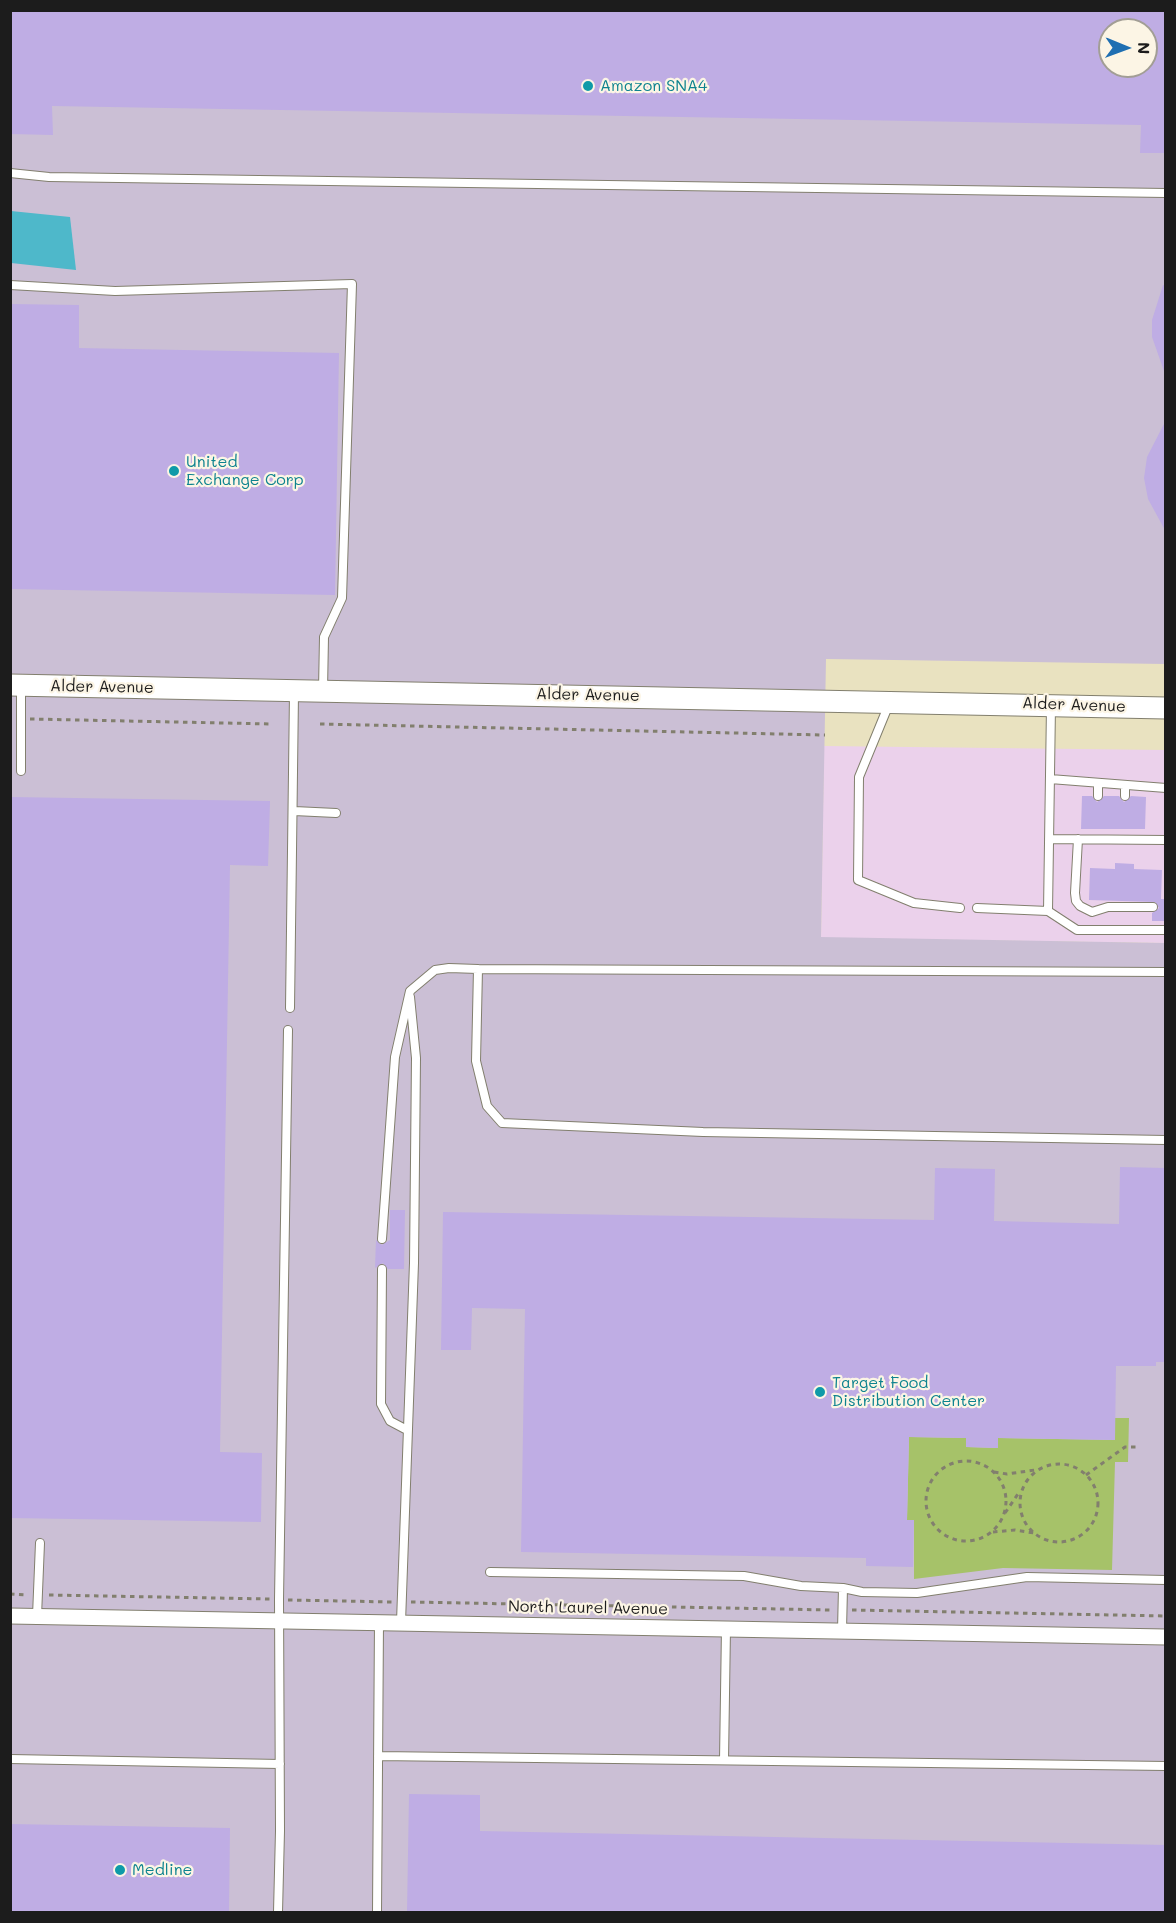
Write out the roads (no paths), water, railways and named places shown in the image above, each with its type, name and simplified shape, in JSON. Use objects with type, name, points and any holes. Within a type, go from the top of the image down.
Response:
[{"type":"main road","name":"Alder Avenue","points":[[16,685],[1166,708]]},
{"type":"street","name":"North Laurel Avenue","points":[[10,1616],[1166,1637]]},
{"type":"lane","points":[[10,174],[49,177],[1166,194]]},
{"type":"lane","points":[[10,285],[115,291],[352,284],[342,598],[324,637],[323,692]]},
{"type":"lane","points":[[16,685],[22,718],[21,771]]},
{"type":"lane","points":[[290,1008],[294,692]]},
{"type":"lane","points":[[891,701],[859,777],[858,880],[914,903],[960,908]]},
{"type":"lane","points":[[1048,911],[1051,705]]},
{"type":"lane","points":[[1050,779],[1166,788]]},
{"type":"lane","points":[[1098,783],[1098,796]]},
{"type":"lane","points":[[1125,785],[1125,796]]},
{"type":"lane","points":[[294,811],[336,813]]},
{"type":"lane","points":[[1096,829],[1097,839]]},
{"type":"lane","points":[[1125,829],[1125,840]]},
{"type":"lane","points":[[1049,839],[1166,840]]},
{"type":"lane","points":[[1078,839],[1075,893],[1076,901],[1080,906],[1092,912],[1108,907],[1153,907]]},
{"type":"lane","points":[[977,908],[1048,911],[1077,930],[1166,930]]},
{"type":"lane","points":[[382,1239],[395,1057],[410,991],[435,970],[449,968],[1166,972]]},
{"type":"lane","points":[[478,969],[476,1061],[487,1106],[502,1123],[670,1131],[1166,1140]]},
{"type":"lane","points":[[401,1622],[414,1263],[416,1058],[410,991]]},
{"type":"lane","points":[[278,1912],[279,1599],[288,1030]]},
{"type":"lane","points":[[382,1269],[381,1404],[390,1421],[407,1430]]},
{"type":"lane","points":[[37,1616],[40,1544]]},
{"type":"lane","points":[[490,1572],[744,1576],[801,1587],[843,1588],[862,1592],[917,1593],[1027,1577],[1166,1580]]},
{"type":"lane","points":[[842,1630],[843,1588]]},
{"type":"lane","points":[[377,1912],[379,1622]]},
{"type":"lane","points":[[724,1760],[726,1628]]},
{"type":"lane","points":[[378,1756],[1166,1766]]},
{"type":"lane","points":[[10,1759],[280,1764]]},
{"type":"water","points":[[11,211],[70,217],[76,270],[11,263]]},
{"type":"place","name":"Amazon SNA4","points":[[588,86]]},
{"type":"place","name":"United Exchange Corp","points":[[174,471]]},
{"type":"place","name":"Target Food Distribution Center","points":[[820,1392]]},
{"type":"place","name":"Medline","points":[[120,1870]]}]
